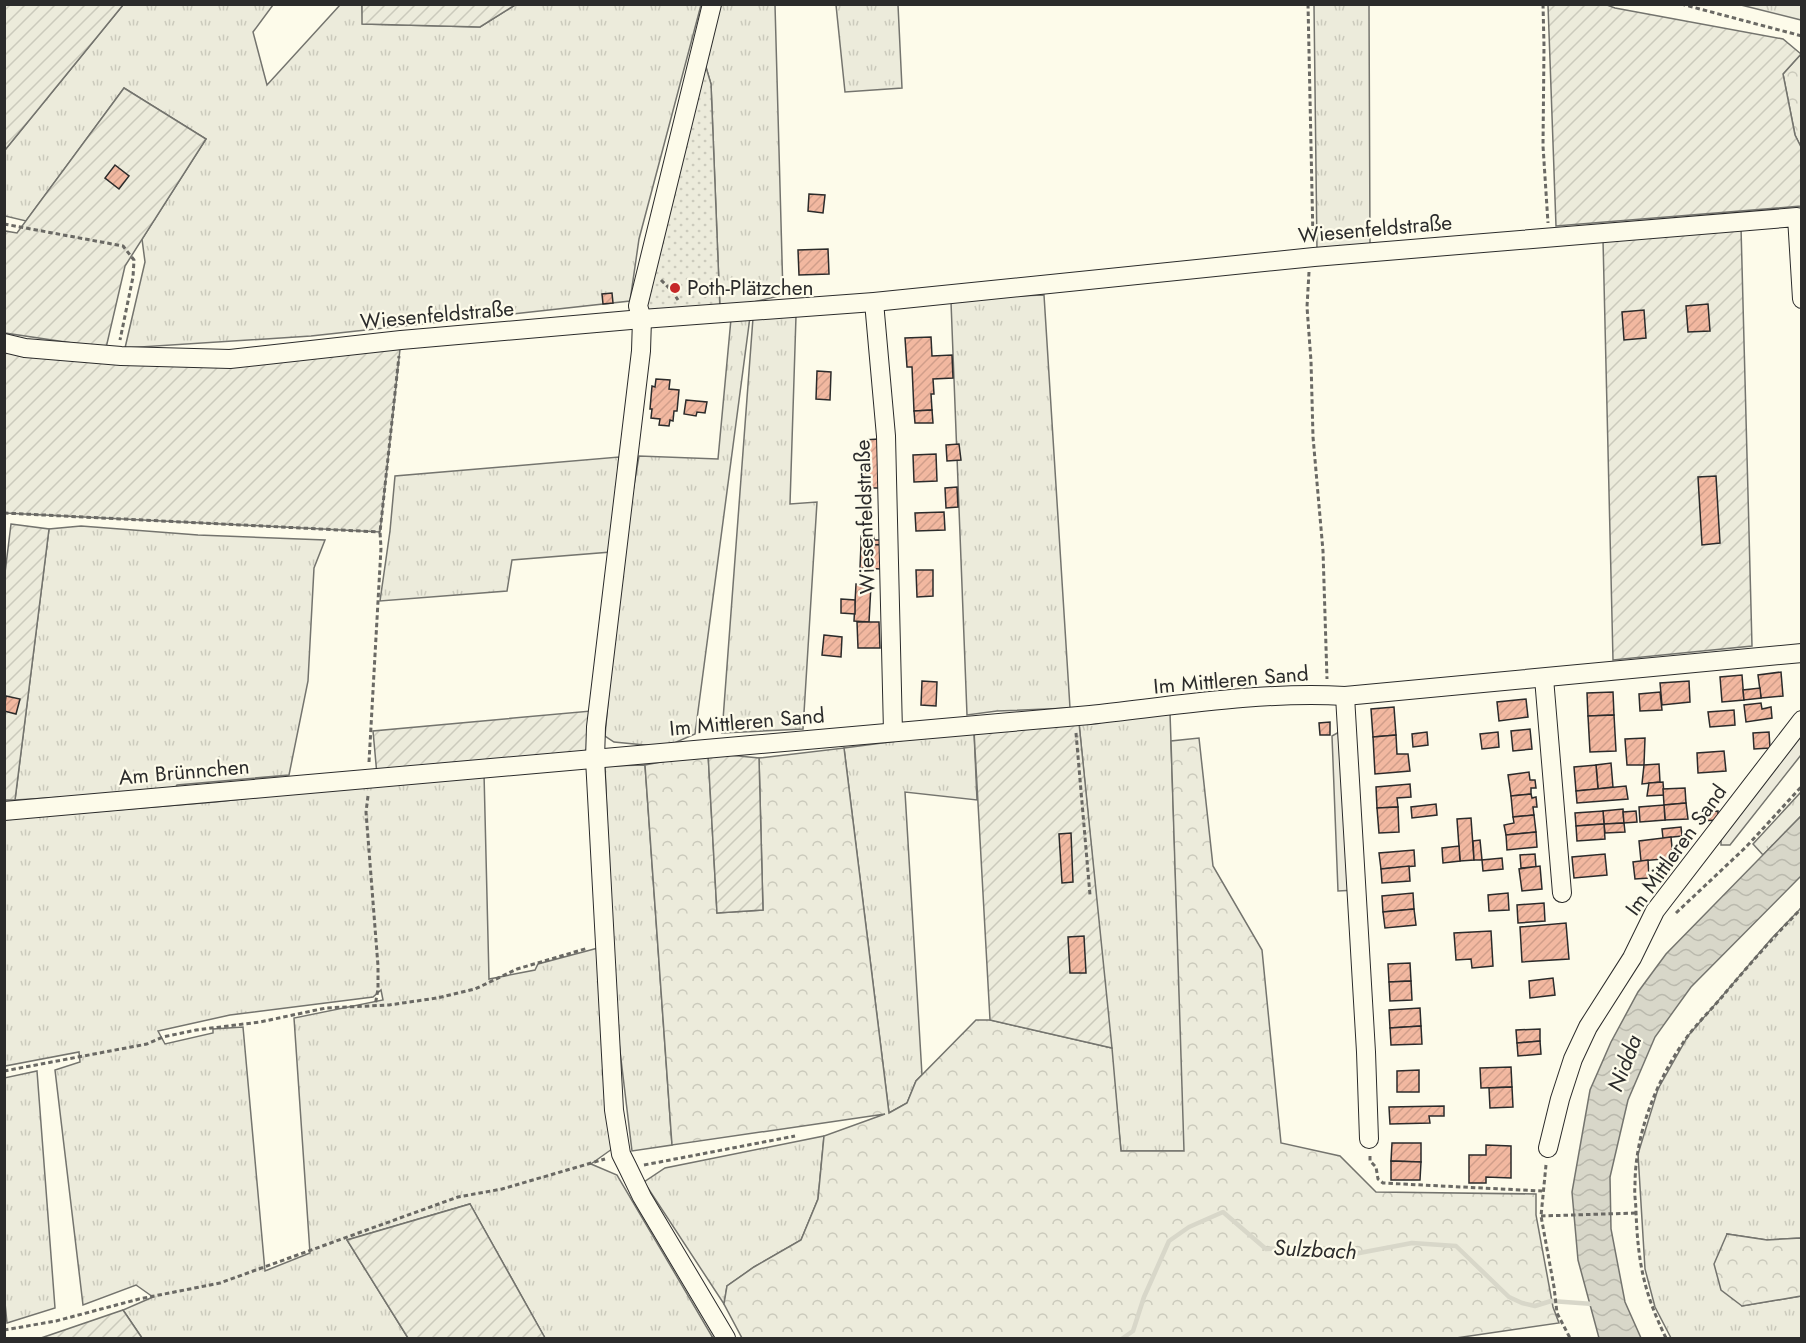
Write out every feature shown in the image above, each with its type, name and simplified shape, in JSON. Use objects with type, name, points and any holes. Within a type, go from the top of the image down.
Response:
[{"type":"street","points":[[712,4],[638,306],[642,319],[641,351],[596,727],[595,759],[614,1110],[624,1161],[642,1197],[726,1338]]},
{"type":"street","name":"Wiesenfeldstraße","points":[[4,344],[114,356],[230,359],[401,340],[874,302],[1314,257],[1797,217],[1802,299]]},
{"type":"street","name":"Wiesenfeldstraße","points":[[874,302],[886,436],[893,732]]},
{"type":"street","name":"Im Mittleren Sand","points":[[368,778],[1255,698],[1336,695],[1544,678],[1802,653]]},
{"type":"street","points":[[1544,678],[1562,893]]},
{"type":"street","points":[[1336,695],[1366,1052],[1369,1139]]},
{"type":"street","name":"Im Mittleren Sand","points":[[1548,1148],[1573,1059],[1588,1027],[1632,958],[1655,911],[1802,720]]},
{"type":"street","name":"Am Brünnchen","points":[[4,811],[368,778]]},
{"type":"path","points":[[1308,4],[1314,257],[1310,265],[1307,307],[1313,437],[1336,695]]},
{"type":"path","points":[[1543,4],[1543,146],[1549,237]]},
{"type":"path","points":[[1681,4],[1802,36]]},
{"type":"path","points":[[4,224],[123,246],[131,254],[134,260],[133,277],[122,332],[114,356]]},
{"type":"path","points":[[646,272],[662,281],[672,291],[682,305],[684,316]]},
{"type":"path","points":[[375,1006],[378,966],[366,812],[369,792],[380,531],[401,340]]},
{"type":"path","points":[[4,513],[380,531]]},
{"type":"path","points":[[1075,716],[1090,895]]},
{"type":"path","points":[[1674,916],[1746,847],[1802,786]]},
{"type":"path","points":[[1666,1338],[1652,1308],[1643,1279],[1636,1242],[1635,1184],[1645,1121],[1667,1070],[1688,1036],[1772,938],[1802,908]]},
{"type":"path","points":[[4,1071],[147,1044],[163,1037],[196,1030],[260,1022],[326,1008],[375,1006],[437,998],[475,989],[517,969],[604,944]]},
{"type":"path","points":[[4,1330],[56,1321],[139,1299],[220,1283],[458,1197],[624,1161],[795,1136]]},
{"type":"path","points":[[1369,1139],[1370,1161],[1376,1167],[1378,1179],[1383,1183],[1542,1191]]},
{"type":"path","points":[[1548,1148],[1540,1216],[1557,1314],[1570,1338]]},
{"type":"path","points":[[1540,1216],[1636,1213]]},
{"type":"green space","points":[[362,4],[515,5],[480,27],[362,24]]},
{"type":"green space","points":[[4,5],[123,5],[5,150]]},
{"type":"green space","points":[[123,5],[273,5],[253,32],[267,85],[340,5],[362,5],[363,24],[480,27],[515,5],[701,5],[639,239],[630,301],[311,336],[125,348],[145,262],[142,239],[206,139],[124,88],[26,221],[5,216],[5,150]]},
{"type":"green space","points":[[717,5],[775,5],[783,295],[720,310],[711,84],[703,57]]},
{"type":"green space","points":[[836,5],[898,5],[902,88],[845,92]]},
{"type":"green space","points":[[1314,5],[1369,5],[1370,246],[1317,251]]},
{"type":"green space","points":[[1548,5],[1607,5],[1783,39],[1801,54],[1783,74],[1795,135],[1801,147],[1801,206],[1556,226]]},
{"type":"green space","points":[[1741,5],[1801,5],[1801,20]]},
{"type":"green space","points":[[1801,54],[1801,147],[1795,135],[1783,74]]},
{"type":"green space","points":[[703,57],[711,84],[720,310],[649,315],[643,308]]},
{"type":"green space","points":[[124,88],[206,139],[125,266],[106,348],[5,333],[5,231],[17,233]]},
{"type":"green space","points":[[1741,227],[1752,646],[1613,660],[1603,240]]},
{"type":"green space","points":[[1044,295],[1070,708],[997,711],[967,715],[951,302],[984,297]]},
{"type":"green space","points":[[750,316],[796,316],[790,504],[817,502],[803,729],[722,733],[753,318],[750,317],[695,734],[665,747],[614,742],[605,736],[619,573],[639,456],[718,459],[731,319]]},
{"type":"green space","points":[[401,340],[380,532],[5,513],[4,343],[230,359]]},
{"type":"green space","points":[[619,457],[611,552],[512,560],[507,591],[380,601],[395,476]]},
{"type":"green space","points":[[11,524],[49,529],[15,800],[5,800],[4,581]]},
{"type":"green space","points":[[81,526],[198,535],[325,540],[314,568],[308,681],[289,775],[177,785],[175,788],[15,800],[49,529]]},
{"type":"green space","points":[[591,711],[588,753],[377,775],[373,731]]},
{"type":"green space","points":[[1170,713],[1185,1151],[1121,1151],[1079,723]]},
{"type":"green space","points":[[1079,723],[1112,1048],[990,1020],[974,731]]},
{"type":"green space","points":[[974,731],[977,800],[905,792],[922,1075],[916,1081],[907,1103],[889,1113],[844,748]]},
{"type":"green space","points":[[1199,738],[1213,866],[1262,950],[1281,1143],[1340,1156],[1376,1192],[1536,1194],[1536,1215],[1553,1307],[1559,1323],[1456,1338],[742,1338],[724,1304],[727,1286],[754,1267],[801,1240],[818,1199],[824,1136],[885,1114],[672,1145],[645,765],[708,753],[717,913],[763,910],[759,758],[844,748],[889,1113],[907,1103],[916,1081],[976,1020],[990,1020],[1112,1048],[1121,1151],[1184,1151],[1171,741]]},
{"type":"green space","points":[[708,753],[759,758],[763,910],[717,913]]},
{"type":"green space","points":[[645,765],[672,1145],[632,1151],[614,1001],[605,766]]},
{"type":"green space","points":[[484,773],[489,979],[535,970],[538,964],[598,948],[612,1149],[591,1164],[617,1175],[713,1338],[545,1338],[470,1204],[347,1240],[408,1338],[142,1338],[123,1310],[153,1297],[136,1285],[83,1305],[55,1070],[80,1062],[79,1052],[5,1066],[5,819],[215,802]],"holes":[[[381,990],[383,1000],[294,1018],[310,1253],[265,1271],[243,1027],[213,1029],[213,1033],[165,1044],[158,1031],[230,1015],[373,997]]]},
{"type":"green space","points":[[1801,792],[1801,816],[1763,855],[1753,844]]},
{"type":"green space","points":[[1801,908],[1801,1238],[1767,1240],[1727,1234],[1742,1306],[1801,1296],[1801,1338],[1671,1338],[1655,1307],[1645,1269],[1638,1154],[1658,1089],[1688,1036],[1772,938]]},
{"type":"green space","points":[[37,1071],[55,1308],[7,1323],[4,1293],[4,1078]]},
{"type":"green space","points":[[824,1136],[818,1199],[801,1240],[754,1267],[727,1286],[724,1304],[644,1182],[665,1168]]},
{"type":"green space","points":[[470,1204],[545,1338],[408,1338],[347,1240]]},
{"type":"green space","points":[[1727,1234],[1767,1240],[1801,1238],[1801,1296],[1742,1306],[1721,1290],[1714,1264]]},
{"type":"green space","points":[[123,1310],[142,1338],[41,1338]]},
{"type":"shaded area","points":[[1801,727],[1801,755],[1730,845],[1721,845],[1721,831]]},
{"type":"shaded area","points":[[1346,728],[1356,890],[1338,891],[1332,736]]},
{"type":"water","name":"Nidda","points":[[1801,816],[1801,876],[1691,987],[1655,1037],[1628,1100],[1610,1177],[1611,1229],[1625,1302],[1641,1338],[1599,1338],[1578,1260],[1572,1192],[1590,1090],[1611,1042],[1638,992],[1666,954]]},
{"type":"building","points":[[115,165],[129,176],[119,189],[105,178]]},
{"type":"building","points":[[809,194],[825,195],[823,213],[808,211]]},
{"type":"building","points":[[828,249],[829,274],[799,275],[798,250]]},
{"type":"building","points":[[612,293],[613,303],[603,304],[602,294]]},
{"type":"building","points":[[1708,304],[1710,331],[1688,332],[1686,306]]},
{"type":"building","points":[[1644,310],[1646,338],[1624,340],[1622,312]]},
{"type":"building","points":[[931,337],[932,356],[952,355],[953,378],[933,379],[932,410],[914,411],[912,367],[907,367],[905,338]]},
{"type":"building","points":[[817,371],[831,372],[830,400],[816,399]]},
{"type":"building","points":[[656,379],[670,380],[669,389],[679,390],[677,411],[674,411],[673,421],[670,420],[669,426],[659,425],[660,419],[651,418],[652,386],[655,387]]},
{"type":"building","points":[[686,400],[707,402],[705,413],[697,412],[696,416],[684,414]]},
{"type":"building","points":[[932,410],[933,423],[915,423],[914,411]]},
{"type":"building","points":[[878,439],[879,488],[865,488],[864,440]]},
{"type":"building","points":[[959,444],[961,460],[947,461],[946,445]]},
{"type":"building","points":[[936,454],[937,481],[914,482],[913,455]]},
{"type":"building","points":[[1716,476],[1720,543],[1702,545],[1698,477]]},
{"type":"building","points":[[957,487],[958,507],[946,508],[945,488]]},
{"type":"building","points":[[944,512],[945,530],[916,531],[915,513]]},
{"type":"building","points":[[861,536],[874,536],[874,540],[882,540],[882,545],[861,544]]},
{"type":"building","points":[[861,544],[882,545],[881,569],[860,568]]},
{"type":"building","points":[[916,570],[933,570],[933,596],[917,597]]},
{"type":"building","points":[[856,584],[871,585],[869,622],[854,621]]},
{"type":"building","points":[[841,599],[855,600],[855,614],[841,613]]},
{"type":"building","points":[[857,622],[879,622],[880,648],[858,648]]},
{"type":"building","points":[[824,635],[842,637],[841,657],[822,655]]},
{"type":"building","points":[[1781,672],[1783,696],[1761,698],[1758,675]]},
{"type":"building","points":[[1742,675],[1744,700],[1722,702],[1720,677]]},
{"type":"building","points":[[922,681],[937,682],[936,706],[921,705]]},
{"type":"building","points":[[1689,681],[1690,702],[1662,705],[1660,683]]},
{"type":"building","points":[[1760,688],[1761,698],[1744,700],[1743,690]]},
{"type":"building","points":[[1613,692],[1614,715],[1588,716],[1587,693]]},
{"type":"building","points":[[1660,692],[1662,710],[1640,711],[1639,694]]},
{"type":"building","points":[[6,696],[20,699],[16,714],[4,711]]},
{"type":"building","points":[[1526,699],[1528,717],[1499,721],[1497,702]]},
{"type":"building","points":[[1761,703],[1762,709],[1771,707],[1772,718],[1746,722],[1744,705]]},
{"type":"building","points":[[1394,707],[1396,735],[1373,737],[1371,709]]},
{"type":"building","points":[[1734,710],[1735,725],[1710,727],[1708,712]]},
{"type":"building","points":[[1614,715],[1616,751],[1590,752],[1588,716]]},
{"type":"building","points":[[1330,722],[1330,735],[1320,735],[1319,723]]},
{"type":"building","points":[[1530,729],[1532,749],[1513,751],[1511,731]]},
{"type":"building","points":[[1427,732],[1428,745],[1413,747],[1412,734]]},
{"type":"building","points":[[1498,732],[1499,747],[1482,749],[1480,734]]},
{"type":"building","points":[[1769,732],[1770,748],[1754,749],[1753,733]]},
{"type":"building","points":[[1396,735],[1397,754],[1408,754],[1410,771],[1375,774],[1373,737]]},
{"type":"building","points":[[1645,738],[1644,765],[1627,765],[1625,739]]},
{"type":"building","points":[[1724,751],[1726,771],[1698,773],[1697,753]]},
{"type":"building","points":[[1611,763],[1613,787],[1598,789],[1596,765]]},
{"type":"building","points":[[1659,764],[1660,782],[1642,784],[1644,765]]},
{"type":"building","points":[[1596,765],[1598,789],[1576,791],[1574,767]]},
{"type":"building","points":[[1529,772],[1530,780],[1535,780],[1536,788],[1531,788],[1531,794],[1511,796],[1508,775]]},
{"type":"building","points":[[1663,782],[1664,795],[1647,796],[1649,783]]},
{"type":"building","points":[[1410,784],[1411,797],[1397,798],[1398,807],[1377,808],[1376,787]]},
{"type":"building","points":[[1626,786],[1628,799],[1577,803],[1576,791]]},
{"type":"building","points":[[1685,788],[1686,803],[1664,805],[1663,789]]},
{"type":"building","points":[[1531,794],[1532,798],[1536,797],[1537,807],[1533,807],[1534,815],[1513,817],[1511,796]]},
{"type":"building","points":[[1686,803],[1688,819],[1665,820],[1664,805]]},
{"type":"building","points":[[1436,804],[1437,815],[1412,818],[1411,807]]},
{"type":"building","points":[[1664,805],[1665,820],[1640,822],[1639,807]]},
{"type":"building","points":[[1398,807],[1399,832],[1379,833],[1377,808]]},
{"type":"building","points":[[1623,809],[1624,823],[1604,824],[1603,811]]},
{"type":"building","points":[[1603,811],[1604,824],[1576,826],[1575,813]]},
{"type":"building","points":[[1636,811],[1637,822],[1624,823],[1623,812]]},
{"type":"building","points":[[1718,811],[1718,820],[1700,821],[1700,812]]},
{"type":"building","points":[[1534,815],[1536,832],[1506,835],[1504,825],[1514,823],[1513,817]]},
{"type":"building","points":[[1471,818],[1474,860],[1460,861],[1457,819]]},
{"type":"building","points":[[1624,823],[1625,832],[1605,833],[1604,824]]},
{"type":"building","points":[[1604,824],[1605,839],[1577,841],[1576,826]]},
{"type":"building","points":[[1681,827],[1682,836],[1663,838],[1662,829]]},
{"type":"building","points":[[1536,832],[1537,847],[1507,850],[1506,835]]},
{"type":"building","points":[[1071,833],[1073,882],[1062,883],[1059,834]]},
{"type":"building","points":[[1671,837],[1673,858],[1641,861],[1639,841]]},
{"type":"building","points":[[1480,840],[1482,860],[1474,860],[1473,841]]},
{"type":"building","points":[[1459,846],[1460,861],[1443,863],[1442,848]]},
{"type":"building","points":[[1414,850],[1415,866],[1381,869],[1379,853]]},
{"type":"building","points":[[1535,854],[1536,867],[1521,868],[1520,855]]},
{"type":"building","points":[[1605,854],[1607,875],[1574,878],[1572,857]]},
{"type":"building","points":[[1502,858],[1503,869],[1483,871],[1482,860]]},
{"type":"building","points":[[1648,860],[1649,878],[1635,879],[1633,862]]},
{"type":"building","points":[[1409,866],[1410,881],[1382,883],[1381,869]]},
{"type":"building","points":[[1540,866],[1542,889],[1522,891],[1519,869]]},
{"type":"building","points":[[1413,893],[1414,909],[1383,912],[1382,896]]},
{"type":"building","points":[[1508,893],[1509,910],[1489,911],[1488,895]]},
{"type":"building","points":[[1544,903],[1545,921],[1518,923],[1517,905]]},
{"type":"building","points":[[1414,909],[1416,925],[1385,928],[1383,912]]},
{"type":"building","points":[[1566,923],[1569,959],[1522,962],[1520,927]]},
{"type":"building","points":[[1491,931],[1493,966],[1472,968],[1471,959],[1456,960],[1454,933]]},
{"type":"building","points":[[1084,936],[1086,973],[1070,973],[1068,937]]},
{"type":"building","points":[[1410,963],[1411,981],[1389,982],[1388,964]]},
{"type":"building","points":[[1553,978],[1555,995],[1530,998],[1529,981]]},
{"type":"building","points":[[1411,981],[1412,1000],[1390,1001],[1389,982]]},
{"type":"building","points":[[1420,1008],[1421,1026],[1390,1028],[1389,1010]]},
{"type":"building","points":[[1421,1026],[1422,1044],[1391,1045],[1390,1028]]},
{"type":"building","points":[[1540,1029],[1540,1041],[1517,1043],[1516,1030]]},
{"type":"building","points":[[1540,1041],[1541,1054],[1518,1056],[1517,1043]]},
{"type":"building","points":[[1511,1067],[1512,1087],[1481,1088],[1480,1068]]},
{"type":"building","points":[[1419,1070],[1419,1092],[1397,1092],[1397,1071]]},
{"type":"building","points":[[1512,1087],[1513,1107],[1490,1108],[1489,1088]]},
{"type":"building","points":[[1444,1106],[1444,1116],[1429,1116],[1430,1123],[1390,1124],[1389,1107]]},
{"type":"building","points":[[1392,1143],[1421,1143],[1421,1162],[1391,1161]]},
{"type":"building","points":[[1486,1145],[1511,1146],[1511,1178],[1486,1177],[1486,1183],[1469,1183],[1469,1155],[1486,1155]]},
{"type":"building","points":[[1391,1161],[1421,1162],[1420,1180],[1391,1180]]},
{"type":"waterway","name":"Sulzbach","points":[[1123,1338],[1133,1331],[1144,1297],[1169,1241],[1189,1227],[1223,1212],[1266,1249],[1315,1247],[1354,1254],[1412,1243],[1456,1246],[1509,1297],[1522,1303],[1535,1306],[1551,1301],[1593,1304]]},
{"type":"place","name":"Poth-Plätzchen","points":[[675,288]]}]
